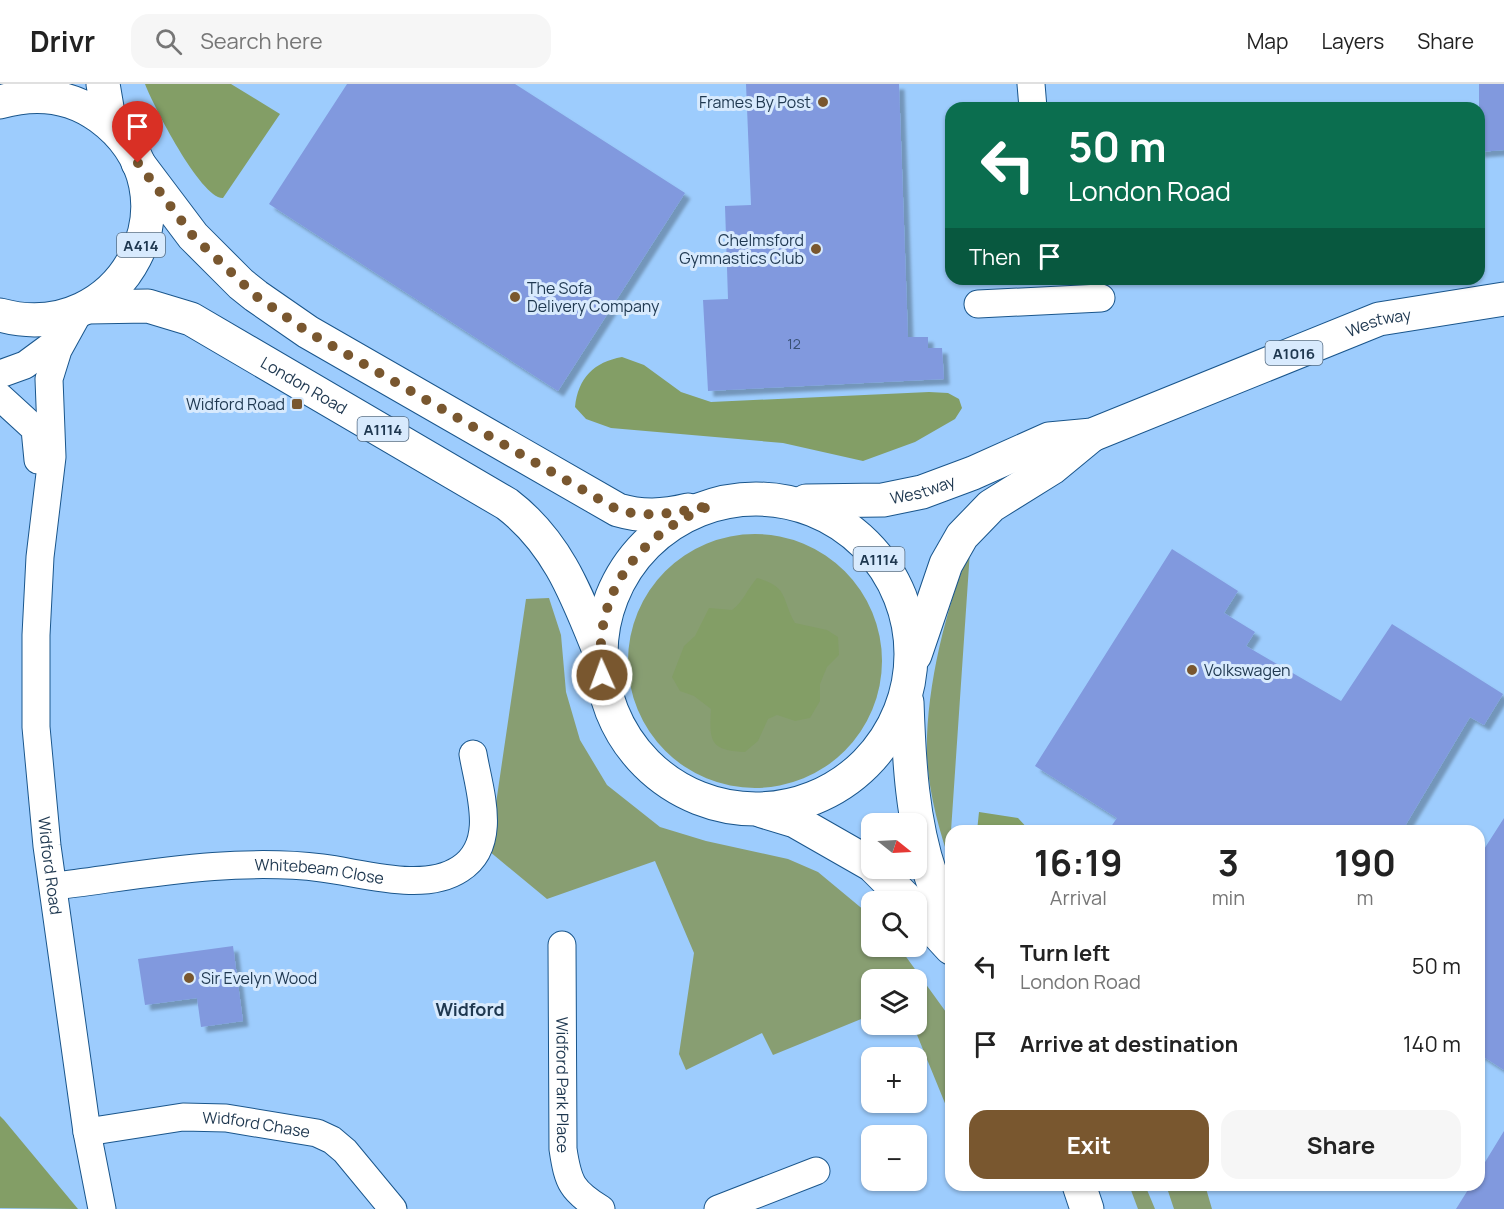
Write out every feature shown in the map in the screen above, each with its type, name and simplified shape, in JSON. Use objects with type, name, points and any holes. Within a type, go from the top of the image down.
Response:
[{"type":"main road","points":[[0,96],[14,84]]},
{"type":"main road","name":"A414","points":[[103,84],[110,125]]},
{"type":"main road","name":"A414","points":[[0,102],[25,96],[52,97],[80,105],[110,125],[123,138],[138,163],[147,201],[143,240],[130,268],[119,283],[78,318],[39,321],[0,315]]},
{"type":"main road","name":"A1114","points":[[138,163],[193,236],[241,284],[308,332],[618,510],[637,516],[665,515],[753,498],[780,500],[809,508],[835,520],[854,533],[879,558],[895,585],[907,617],[909,765],[917,821],[930,876],[945,910]]},
{"type":"main road","name":"Westway","points":[[780,500],[883,500],[922,492],[973,473],[1049,439],[1092,435],[1379,319],[1504,299]]},
{"type":"main road","name":"London Road","points":[[78,318],[148,306],[191,319],[507,504],[525,518],[548,544],[580,604],[601,655]]},
{"type":"main road","name":"Westway","points":[[908,681],[946,564],[962,536],[991,506],[1052,468],[1092,435]]},
{"type":"main road","name":"A1114","points":[[712,505],[667,526],[647,543],[630,563],[618,583],[607,610],[601,655],[605,688],[613,715],[644,762],[668,781],[697,797],[725,806],[755,809],[795,820],[861,859]]},
{"type":"main road","name":"A1114","points":[[755,809],[798,803],[825,792],[849,778],[881,745],[897,719],[908,681]]},
{"type":"main road","points":[[886,879],[898,891]]},
{"type":"main road","points":[[927,922],[945,941]]},
{"type":"main road","points":[[1081,1191],[1087,1209]]},
{"type":"street","points":[[1031,84],[1032,102]]},
{"type":"street","points":[[978,304],[1046,290],[1101,298]]},
{"type":"street","points":[[0,374],[25,365],[78,318]]},
{"type":"street","name":"Widford Road","points":[[78,318],[58,350],[49,379],[52,457],[50,487],[43,521],[36,635],[36,727],[47,846],[87,1132],[102,1209]]},
{"type":"street","name":"Widford Road","points":[[0,397],[35,429],[43,521]]},
{"type":"street","name":"Whitebeam Close","points":[[54,886],[248,863],[320,868],[423,882],[444,877],[462,868],[475,852],[483,832],[484,811],[473,754]]},
{"type":"street","name":"Widford Park Place","points":[[562,945],[563,1149],[567,1176],[577,1193],[602,1209]]},
{"type":"street","name":"Widford Chase","points":[[87,1132],[183,1117],[226,1118],[317,1133],[345,1151],[393,1209]]},
{"type":"street","points":[[718,1209],[816,1171]]},
{"type":"green space","points":[[145,84],[231,84],[280,114],[223,198],[214,194],[203,184],[191,168],[167,130]]},
{"type":"green space","points":[[622,357],[644,365],[681,392],[711,402],[929,392],[948,393],[959,399],[962,408],[955,419],[915,442],[863,461],[783,443],[611,428],[586,419],[575,407],[580,388],[589,373],[603,363]]},
{"type":"green space","points":[[755,534],[792,539],[826,555],[845,571],[861,590],[877,624],[882,661],[877,698],[861,732],[845,751],[826,767],[792,783],[755,788],[718,783],[684,767],[665,751],[649,732],[633,698],[628,661],[633,624],[649,590],[665,571],[684,555],[718,539]]},
{"type":"green space","points":[[970,551],[951,825],[945,825],[945,845],[932,798],[928,771],[927,732],[938,652],[952,598]]},
{"type":"green space","points":[[757,578],[774,585],[783,594],[795,623],[827,630],[838,637],[839,655],[827,667],[820,684],[820,701],[810,718],[795,721],[777,715],[768,719],[758,741],[745,752],[733,751],[718,746],[714,742],[711,729],[711,709],[694,696],[680,691],[672,677],[684,646],[695,636],[709,608],[732,610],[740,603]]},
{"type":"green space","points":[[549,598],[561,635],[566,692],[580,740],[607,785],[660,827],[706,841],[788,859],[818,872],[861,908],[861,957],[906,957],[915,969],[861,969],[861,1019],[773,1055],[762,1033],[686,1070],[679,1054],[694,953],[655,861],[547,899],[489,851],[526,599]]},
{"type":"green space","points":[[979,812],[1018,818],[1024,825],[978,825]]},
{"type":"green space","points":[[927,986],[945,1011],[945,1103],[927,1059],[927,1047],[922,1047],[917,1035],[927,1035]]},
{"type":"green space","points":[[0,1116],[4,1120],[78,1209],[0,1208]]},
{"type":"green space","points":[[1131,1191],[1148,1191],[1155,1209],[1138,1209]]},
{"type":"green space","points":[[1168,1191],[1207,1191],[1212,1209],[1174,1209]]},
{"type":"building","name":"The Sofa Delivery Company","points":[[347,84],[515,84],[685,193],[558,391],[269,204]]},
{"type":"building","points":[[746,84],[899,84],[908,337],[928,337],[928,348],[942,348],[944,379],[708,391],[703,300],[728,299],[725,206],[751,205]]},
{"type":"building","points":[[1479,84],[1504,84],[1504,150],[1485,152],[1485,102],[1479,102]]},
{"type":"building","name":"Volkswagen","points":[[1172,549],[1238,591],[1224,613],[1255,632],[1246,646],[1341,701],[1392,624],[1503,694],[1484,725],[1470,717],[1406,825],[1112,825],[1117,818],[1035,766]]},
{"type":"building","points":[[1504,818],[1504,1070],[1485,1058],[1485,848]]},
{"type":"building","name":"Sir Evelyn Wood","points":[[233,946],[243,1021],[201,1027],[197,998],[145,1005],[138,959]]},
{"type":"building","points":[[1504,1131],[1504,1209],[1456,1209],[1467,1191],[1485,1191],[1485,1162]]},
{"type":"place","name":"Frames By Post","points":[[823,102]]},
{"type":"place","name":"Chelmsford Gymnastics Club","points":[[816,249]]},
{"type":"place","name":"The Sofa Delivery Company","points":[[515,297]]},
{"type":"place","name":"Widford Road","points":[[297,404]]},
{"type":"place","name":"Volkswagen","points":[[1192,670]]},
{"type":"place","name":"Sir Evelyn Wood","points":[[189,978]]},
{"type":"district","name":"Widford","points":[[470,1009]]},
{"type":"route","points":[[138,163],[193,236],[241,284],[308,332],[618,510],[637,516],[665,515],[712,505],[667,526],[647,543],[630,563],[612,596],[603,625],[602,675]]}]
